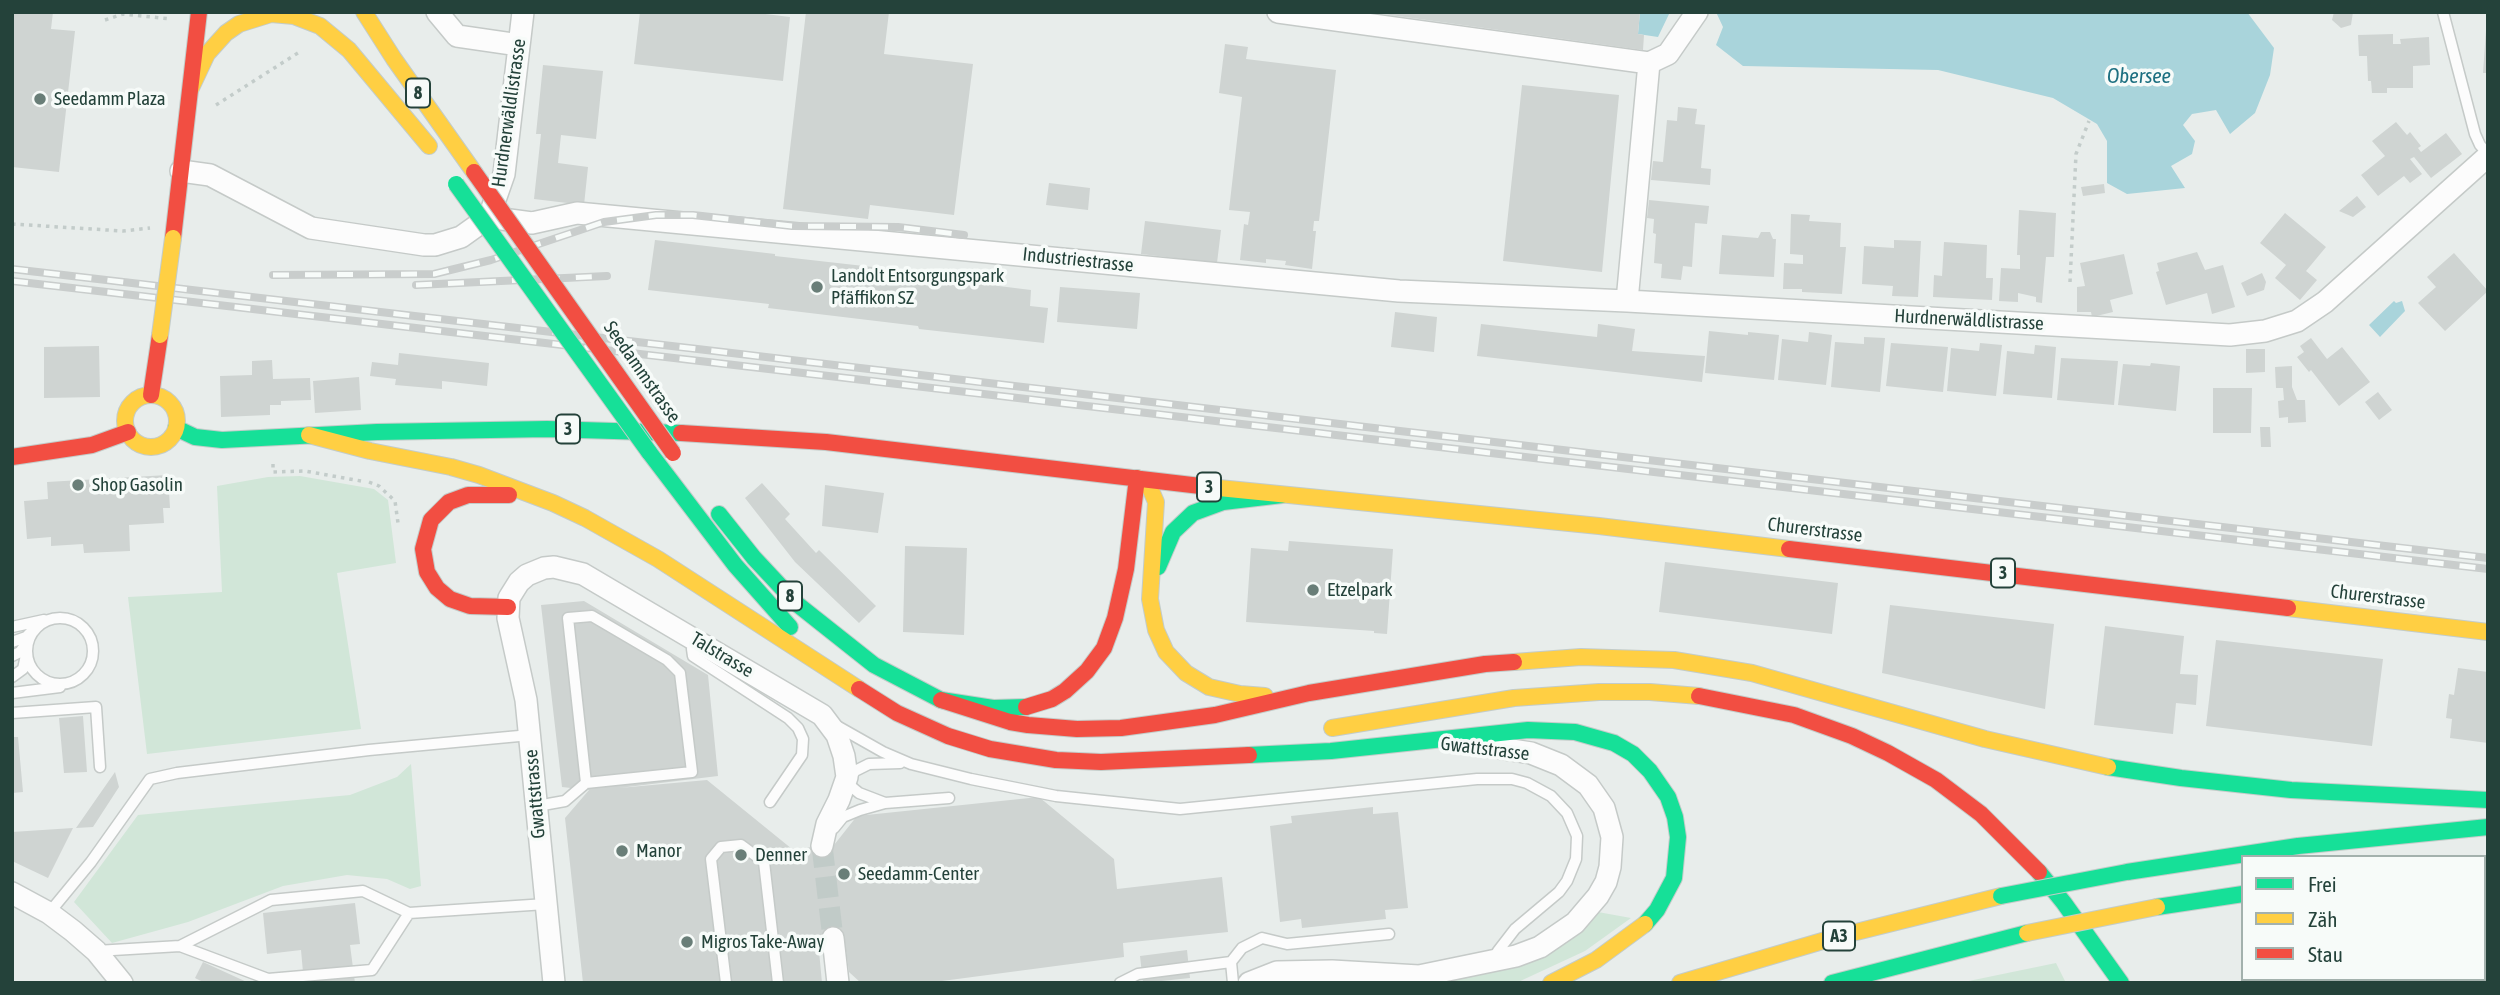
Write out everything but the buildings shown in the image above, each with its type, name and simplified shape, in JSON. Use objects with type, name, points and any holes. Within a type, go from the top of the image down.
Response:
[{"type":"main road","points":[[151,395],[199,12]]},
{"type":"main road","name":"Seedammstrasse","points":[[364,12],[394,59],[677,458]]},
{"type":"main road","points":[[191,88],[199,67],[216,42],[246,21],[271,14],[307,20],[320,26],[366,68],[432,150],[368,48]]},
{"type":"main road","points":[[224,16],[246,21]]},
{"type":"main road","points":[[452,179],[649,452],[735,565],[807,645],[853,687]]},
{"type":"main road","points":[[143,396],[161,397],[169,402],[177,419],[176,428],[168,441],[153,446],[138,443],[128,432],[126,415],[129,407],[143,396]]},
{"type":"main road","name":"3","points":[[176,428],[186,434],[208,439],[518,429],[601,429],[735,435],[839,444],[1137,478]]},
{"type":"main road","points":[[12,457],[92,445],[128,432]]},
{"type":"main road","points":[[309,435],[461,470],[554,503],[585,517],[658,559],[897,713],[968,743],[1010,753],[1078,762],[1331,751],[1528,730],[1575,732],[1603,738],[1642,762],[1662,786],[1675,817],[1678,837],[1676,868],[1669,889],[1649,921],[1596,960],[1551,983]]},
{"type":"main road","points":[[1137,478],[1150,488],[1156,502],[1150,599],[1156,631],[1167,652],[1185,673],[1196,681],[1219,690],[1252,696],[1309,694]]},
{"type":"main road","name":"Churerstrasse","points":[[1137,478],[1599,526],[2488,632]]},
{"type":"main road","name":"8","points":[[711,505],[780,587],[830,632],[889,674],[941,699],[993,708],[1024,707],[1052,699],[1077,682],[1104,648],[1118,607],[1126,569],[1137,478]]},
{"type":"main road","points":[[508,607],[463,604],[450,599],[437,588],[427,572],[424,560],[424,542],[429,525],[444,506],[468,495],[496,494],[554,503]]},
{"type":"main road","points":[[1150,599],[1152,584],[1166,545],[1173,532],[1193,513],[1223,502],[1282,495]]},
{"type":"main road","points":[[941,699],[1028,726],[1098,729],[1145,726],[1215,715],[1309,694],[1485,664],[1581,657],[1685,662],[1717,666],[1794,684],[1985,739],[2103,766],[2291,790],[2488,800]]},
{"type":"main road","points":[[1794,684],[1887,727]]},
{"type":"main road","points":[[1311,732],[1464,705],[1545,695],[1599,692],[1650,692],[1710,697],[1794,715],[1852,736],[1888,753],[1936,780],[1981,814],[2034,865],[2121,983]]},
{"type":"main road","points":[[1186,758],[1286,737]]},
{"type":"main road","name":"A3","points":[[1680,983],[1836,937],[2001,896],[2126,872],[2272,849],[2488,827]]},
{"type":"main road","points":[[2063,868],[2110,929]]},
{"type":"main road","name":"A3","points":[[1832,983],[2027,933],[2158,907],[2241,894]]},
{"type":"main road","points":[[2158,907],[2241,905]]},
{"type":"street","points":[[437,12],[457,36],[519,46]]},
{"type":"street","name":"Hurdnerwäldlistrasse","points":[[489,217],[504,174],[523,12]]},
{"type":"street","points":[[1278,12],[1649,63],[1668,54],[1695,16]]},
{"type":"street","points":[[1626,300],[1649,63]]},
{"type":"street","name":"Hurdnerwäldlistrasse","points":[[1626,300],[2230,335],[2265,331],[2297,321],[2325,302],[2488,155]]},
{"type":"street","points":[[181,171],[210,175],[311,228],[411,244],[435,245],[451,241],[470,232],[489,217]]},
{"type":"street","name":"Industriestrasse","points":[[489,217],[532,223],[577,213],[1399,291],[1626,300]]},
{"type":"street","name":"Talstrasse","points":[[508,607],[513,589],[527,575],[544,568],[565,568],[595,580],[822,715],[831,725],[841,746],[847,783]]},
{"type":"street","name":"Gwattstrasse","points":[[508,607],[509,628],[526,699],[554,983]]},
{"type":"street","name":"Gwattstrasse","points":[[1252,983],[1332,971],[1411,979],[1493,961],[1540,947],[1575,923],[1598,896],[1606,882],[1613,852],[1612,837],[1604,808],[1588,785],[1545,758],[1508,749],[1413,742]]},
{"type":"street","points":[[822,846],[827,824],[847,783]]},
{"type":"street","points":[[12,893],[49,913],[96,951],[122,983]]},
{"type":"street","points":[[834,938],[838,983]]},
{"type":"lane","points":[[2443,12],[2475,134],[2488,155]]},
{"type":"lane","points":[[157,228],[173,234]]},
{"type":"lane","points":[[537,806],[565,801],[586,783],[692,772],[680,673],[667,660],[592,616],[568,618],[586,783]]},
{"type":"lane","points":[[12,627],[50,619],[73,620],[89,635],[93,646],[89,668],[72,682],[49,690],[12,693]]},
{"type":"lane","points":[[12,656],[24,648],[50,619]]},
{"type":"lane","points":[[12,642],[26,637],[29,641],[28,662],[33,672],[41,679],[61,684],[72,682]]},
{"type":"lane","points":[[696,640],[692,649],[693,656],[788,718],[798,728],[803,739],[802,755],[770,802]]},
{"type":"lane","points":[[12,677],[23,669],[29,641]]},
{"type":"lane","points":[[12,713],[96,707],[100,767]]},
{"type":"lane","points":[[822,715],[858,739],[911,764],[1056,796],[1180,809],[1496,778],[1527,783],[1559,803],[1567,813],[1577,836],[1576,859],[1559,892],[1508,936],[1493,961]]},
{"type":"lane","points":[[49,913],[91,862],[150,779],[177,773],[369,750],[530,735]]},
{"type":"lane","points":[[885,803],[859,793],[847,783],[856,771],[869,764],[911,764]]},
{"type":"lane","points":[[822,846],[843,817],[860,810],[885,803],[949,798]]},
{"type":"lane","points":[[726,983],[711,859],[721,848],[741,845],[764,862],[778,983]]},
{"type":"lane","points":[[96,951],[180,946],[271,900],[363,891],[409,913],[546,904]]},
{"type":"lane","points":[[180,946],[268,979],[372,970],[409,913]]},
{"type":"lane","points":[[1233,983],[1231,962],[1242,948],[1262,939],[1287,944],[1389,934]]},
{"type":"lane","points":[[1120,983],[1138,974],[1231,962]]},
{"type":"path","points":[[105,20],[123,14],[177,19]]},
{"type":"path","points":[[208,109],[310,46]]},
{"type":"path","points":[[2070,282],[2076,154],[2089,121]]},
{"type":"path","points":[[12,223],[123,231],[157,228]]},
{"type":"green space","points":[[300,476],[374,489],[388,500],[396,563],[337,573],[361,729],[147,754],[128,597],[222,592],[217,486],[268,477]]},
{"type":"green space","points":[[411,764],[421,886],[410,889],[387,879],[347,875],[283,886],[188,922],[112,943],[74,902],[138,815],[350,795],[397,777]]},
{"type":"green space","points":[[1598,912],[1631,918],[1585,951],[1516,983],[1437,983],[1514,966],[1567,943]]},
{"type":"green space","points":[[2056,963],[2066,983],[1959,983]]},
{"type":"water","points":[[1640,12],[1670,12],[1658,37],[1638,34]]},
{"type":"water","name":"Obersee","points":[[1716,12],[2247,12],[2274,48],[2270,75],[2255,113],[2230,134],[2216,110],[2192,114],[2183,125],[2195,141],[2192,154],[2171,166],[2185,188],[2127,194],[2107,183],[2107,141],[2097,124],[2053,98],[1938,70],[1743,66],[1716,45],[1723,27]]},
{"type":"water","points":[[2394,301],[2402,301],[2405,311],[2380,337],[2369,325]]},
{"type":"tunnel","points":[[822,846],[833,938]]},
{"type":"railway","points":[[273,275],[434,274],[491,260],[604,222],[656,215],[693,215],[792,226],[898,227],[964,235]]},
{"type":"railway","points":[[12,269],[2488,558]]},
{"type":"railway","points":[[416,285],[607,276]]},
{"type":"railway","points":[[12,281],[2488,569]]},
{"type":"traffic: fast","points":[[456,184],[649,452]]},
{"type":"traffic: fast","points":[[176,428],[195,437],[222,440],[377,432],[547,429],[681,433]]},
{"type":"traffic: fast","points":[[649,452],[735,565],[790,627]]},
{"type":"traffic: fast","points":[[1158,567],[1173,532],[1193,513],[1223,502],[1282,495]]},
{"type":"traffic: fast","points":[[719,514],[754,558],[797,604],[874,665],[941,700],[993,708],[1026,707]]},
{"type":"traffic: fast","points":[[1249,755],[1331,751],[1528,730],[1575,732],[1614,743],[1633,754],[1650,771],[1668,797],[1675,817],[1678,837],[1674,878],[1657,910],[1645,924]]},
{"type":"traffic: fast","points":[[2108,767],[2291,790],[2488,800]]},
{"type":"traffic: fast","points":[[2127,872],[2298,846],[2488,827]]},
{"type":"traffic: fast","points":[[2039,872],[2121,983]]},
{"type":"traffic: fast","points":[[2001,896],[2127,872]]},
{"type":"traffic: fast","points":[[2157,907],[2241,894]]},
{"type":"traffic: fast","points":[[1832,983],[2027,933]]},
{"type":"traffic: slow","points":[[364,12],[474,172]]},
{"type":"traffic: slow","points":[[191,88],[207,54],[226,33],[239,24],[271,14],[294,16],[320,26],[349,50],[429,146]]},
{"type":"traffic: slow","points":[[160,335],[173,238]]},
{"type":"traffic: slow","points":[[151,395],[161,397],[169,403],[175,411],[177,421],[175,431],[169,439],[161,445],[151,447],[141,445],[133,439],[127,431],[125,421],[127,411],[133,403],[141,397],[151,395]]},
{"type":"traffic: slow","points":[[309,435],[370,451],[451,467],[553,503],[658,559],[859,689]]},
{"type":"traffic: slow","points":[[1137,478],[1150,488],[1156,502],[1150,599],[1156,630],[1166,652],[1186,673],[1209,687],[1265,696]]},
{"type":"traffic: slow","points":[[1209,487],[1599,526],[1789,549]]},
{"type":"traffic: slow","points":[[2288,608],[2488,632]]},
{"type":"traffic: slow","points":[[1514,662],[1581,657],[1674,660],[1752,673],[1985,739],[2108,767]]},
{"type":"traffic: slow","points":[[1332,728],[1514,698],[1599,692],[1699,696]]},
{"type":"traffic: slow","points":[[1680,983],[1836,937],[2001,896]]},
{"type":"traffic: slow","points":[[2027,933],[2157,907]]},
{"type":"traffic: slow","points":[[1551,983],[1596,960],[1645,924]]},
{"type":"traffic: jam","points":[[173,238],[199,12]]},
{"type":"traffic: jam","points":[[474,172],[673,453]]},
{"type":"traffic: jam","points":[[151,395],[160,335]]},
{"type":"traffic: jam","points":[[12,457],[92,445],[128,432]]},
{"type":"traffic: jam","points":[[681,433],[826,442],[1209,487]]},
{"type":"traffic: jam","points":[[1026,707],[1052,699],[1065,691],[1087,671],[1104,648],[1115,618],[1126,569],[1137,478]]},
{"type":"traffic: jam","points":[[508,607],[470,606],[450,599],[437,588],[427,572],[423,549],[431,520],[449,502],[468,495],[509,495]]},
{"type":"traffic: jam","points":[[1789,549],[2288,608]]},
{"type":"traffic: jam","points":[[941,700],[1028,725],[1077,729],[1121,728],[1215,715],[1309,693],[1485,664],[1514,662]]},
{"type":"traffic: jam","points":[[859,689],[897,713],[948,736],[990,749],[1056,760],[1101,762],[1249,755]]},
{"type":"traffic: jam","points":[[1699,696],[1794,715],[1852,736],[1888,753],[1936,780],[1981,814],[2039,872]]},
{"type":"place","name":"Seedamm Plaza","points":[[40,99]]},
{"type":"place","name":"Landolt Entsorgungspark Pfäffikon SZ","points":[[817,287]]},
{"type":"place","name":"Shop Gasolin","points":[[78,485]]},
{"type":"place","name":"Etzelpark","points":[[1313,590]]},
{"type":"place","name":"Manor","points":[[622,851]]},
{"type":"place","name":"Denner","points":[[741,855]]},
{"type":"place","name":"Seedamm-Center","points":[[844,874]]},
{"type":"place","name":"Migros Take-Away","points":[[687,942]]}]
